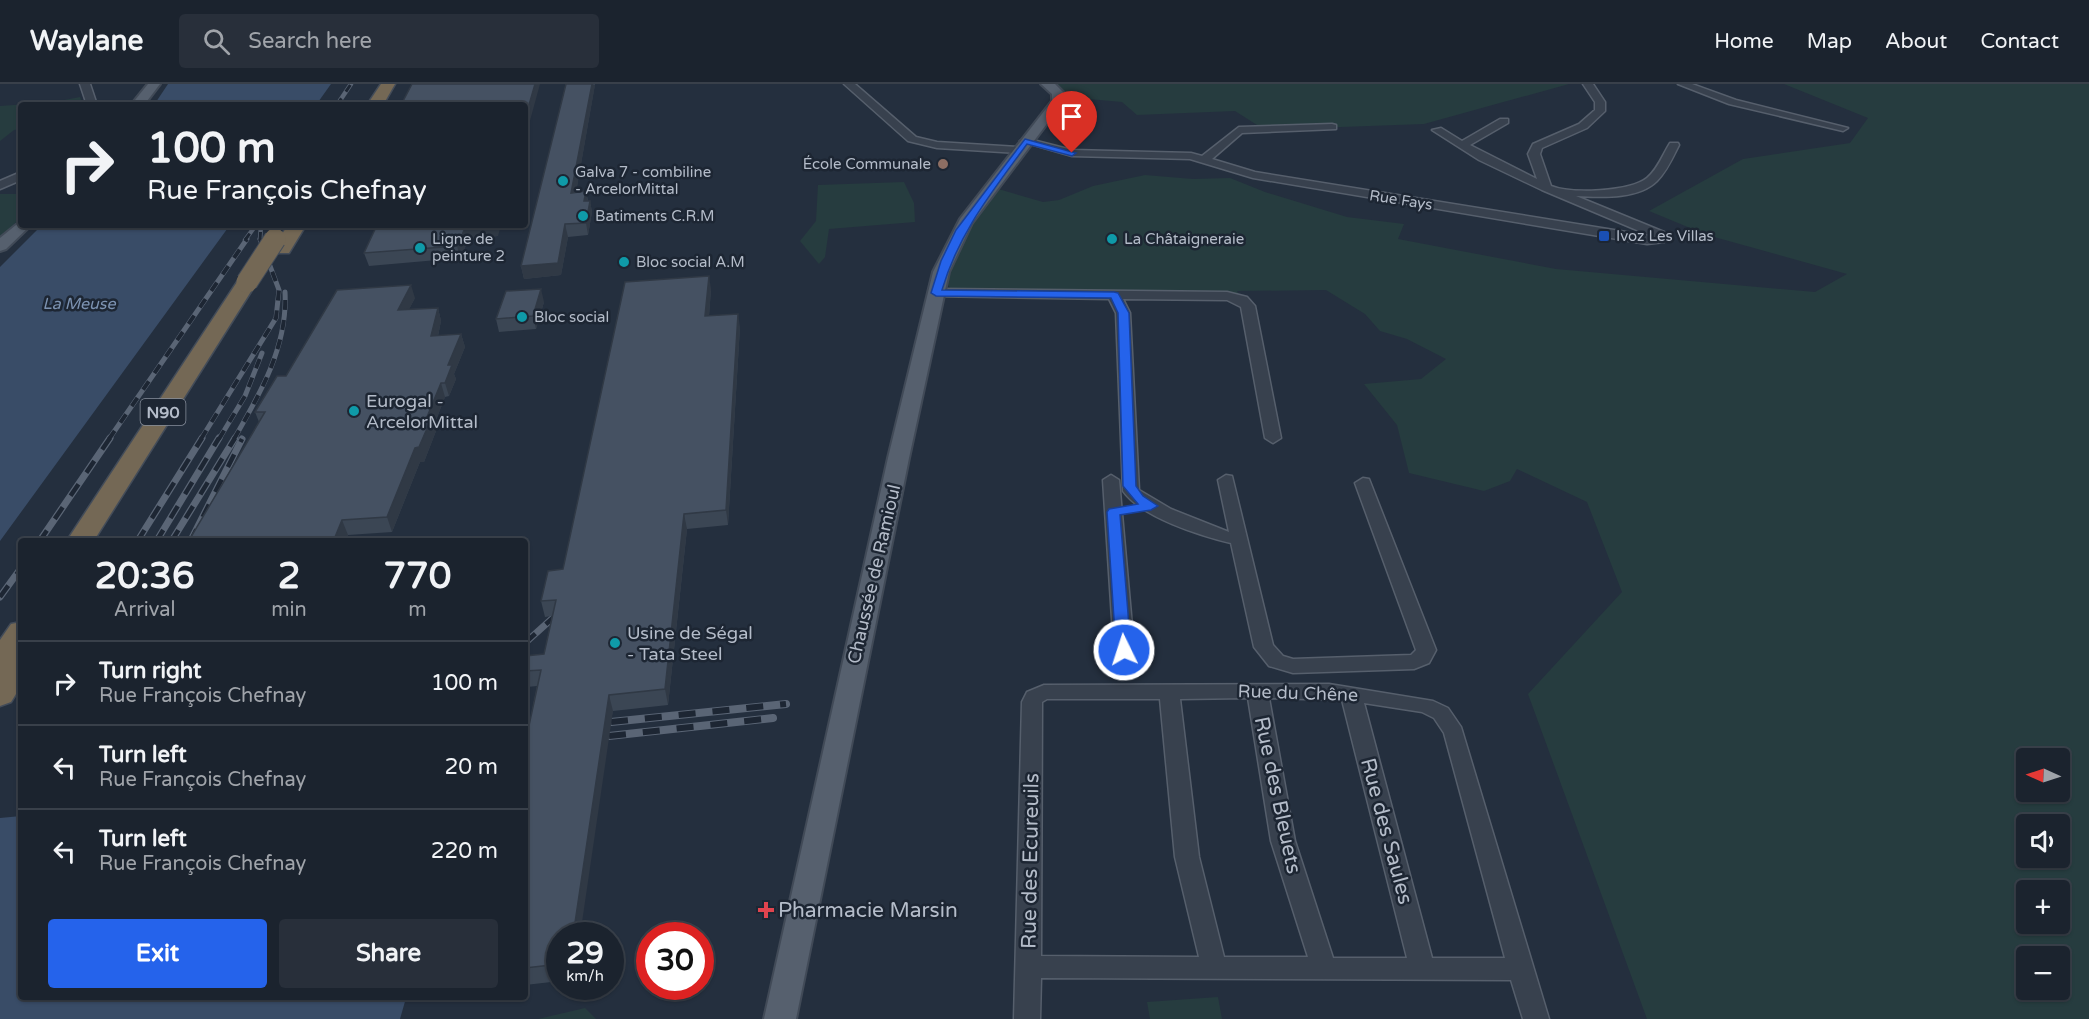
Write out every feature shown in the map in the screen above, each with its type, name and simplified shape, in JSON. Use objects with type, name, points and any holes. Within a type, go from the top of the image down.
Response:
[{"type":"highway","points":[[364,102],[375,84]]},
{"type":"highway","points":[[377,102],[388,84]]},
{"type":"highway","name":"N90","points":[[99,538],[281,237]]},
{"type":"highway","name":"N90","points":[[82,538],[251,285]]},
{"type":"highway","points":[[0,663],[18,636]]},
{"type":"highway","points":[[0,695],[18,667]]},
{"type":"main road","points":[[139,102],[154,84]]},
{"type":"main road","name":"Chaussée de Ramioul","points":[[780,1019],[822,834],[853,666],[941,272],[957,236],[1021,146],[1059,98],[1056,91],[1047,84]]},
{"type":"main road","points":[[0,246],[20,228]]},
{"type":"street","points":[[85,84],[91,102]]},
{"type":"street","name":"Rue Fays","points":[[849,84],[912,139],[937,145],[1021,146],[1072,153],[1179,155],[1204,159],[1253,175],[1647,240],[1660,239],[1660,235],[1549,190]]},
{"type":"street","points":[[1549,190],[1534,154],[1537,146],[1583,126],[1600,111],[1600,102],[1588,84]]},
{"type":"street","points":[[1683,84],[1733,102],[1843,128]]},
{"type":"street","points":[[1462,145],[1504,121]]},
{"type":"street","points":[[1204,159],[1218,151],[1239,130],[1332,127]]},
{"type":"street","points":[[1437,130],[1549,190],[1592,193],[1642,188],[1653,179],[1674,145]]},
{"type":"street","points":[[2,183],[18,176]]},
{"type":"street","points":[[936,293],[1230,297],[1245,301],[1248,306],[1273,438]]},
{"type":"street","points":[[1114,295],[1124,313],[1130,486],[1138,499],[1151,506],[1214,534],[1239,539]]},
{"type":"street","points":[[1111,480],[1124,650],[1139,664]]},
{"type":"street","points":[[1226,480],[1264,647],[1276,661],[1293,666],[1398,664],[1418,660],[1426,650],[1363,483]]},
{"type":"street","points":[[1113,512],[1151,506]]},
{"type":"street","name":"Rue du Chêne","points":[[1032,702],[1034,697],[1044,692],[1315,690],[1419,704],[1441,713],[1454,732],[1536,1019]]},
{"type":"street","points":[[1169,691],[1187,857],[1214,967]]},
{"type":"street","name":"Rue des Bleuets","points":[[1257,691],[1284,841],[1324,968]]},
{"type":"street","name":"Rue des Saules","points":[[1351,694],[1422,968]]},
{"type":"street","name":"Rue des Ecureuils","points":[[1027,1019],[1032,702]]},
{"type":"street","points":[[1028,967],[1521,969]]},
{"type":"green space","points":[[1053,84],[1569,84],[1424,124],[1314,128],[1257,125],[1235,111],[1137,115],[1122,102],[1066,97]]},
{"type":"green space","points":[[1784,84],[2089,84],[2089,1019],[1647,1019],[1528,694],[1622,592],[1587,502],[1517,469],[1510,481],[1484,491],[1409,473],[1397,425],[1364,384],[1421,379],[1446,359],[1407,339],[1380,331],[1365,314],[1326,290],[1237,291],[1239,294],[961,291],[950,288],[945,281],[957,246],[995,188],[1043,202],[1059,200],[1093,186],[1145,175],[1193,179],[1230,178],[1265,192],[1347,217],[1404,224],[1398,239],[1556,269],[1815,292],[1847,274],[1707,235],[1649,211],[1743,159],[1850,143],[1868,118]]},
{"type":"green space","points":[[80,97],[82,102],[54,102]]},
{"type":"green space","points":[[18,105],[18,129],[0,141],[0,106]]},
{"type":"green space","points":[[904,182],[914,203],[915,222],[829,229],[825,257],[819,264],[800,241],[816,221],[818,185]]},
{"type":"green space","points":[[0,194],[18,194],[18,220],[0,238]]},
{"type":"green space","points":[[1218,997],[1222,1019],[1150,1019],[1147,1002]]},
{"type":"green space","points":[[585,1008],[596,1019],[538,1019]]},
{"type":"water","points":[[168,84],[331,84],[318,102],[156,102]]},
{"type":"water","name":"La Meuse","points":[[39,228],[228,228],[0,541],[0,267]]},
{"type":"water","points":[[18,816],[18,1000],[405,1000],[400,1019],[0,1019],[0,818]]},
{"type":"building","points":[[412,84],[535,84],[528,108],[528,102],[403,102]]},
{"type":"building","name":"Galva 7 - combiline - ArcelorMittal","points":[[566,84],[592,84],[571,193],[586,191],[584,201],[590,201],[586,223],[565,224],[558,263],[521,266]]},
{"type":"building","points":[[376,228],[465,228],[457,246],[364,253]]},
{"type":"building","name":"Usine de Ségal - Tata Steel","points":[[709,276],[705,316],[738,314],[726,510],[684,514],[665,689],[609,695],[575,922],[546,922],[546,966],[528,968],[528,730],[541,670],[528,671],[528,656],[544,654],[556,600],[541,601],[548,571],[563,569],[625,282]]},
{"type":"building","name":"Eurogal - ArcelorMittal","points":[[411,285],[398,310],[438,308],[431,336],[461,334],[448,365],[452,365],[445,383],[441,383],[427,417],[432,417],[419,447],[415,448],[387,517],[342,520],[335,538],[190,538],[265,412],[255,412],[277,376],[286,376],[337,290]]},
{"type":"building","points":[[541,289],[533,316],[496,319],[506,291]]},
{"type":"railway","points":[[339,102],[351,84]]},
{"type":"railway","points":[[245,240],[254,228]]},
{"type":"railway","points":[[260,239],[261,228]]},
{"type":"railway","points":[[109,439],[247,239]]},
{"type":"railway","points":[[201,439],[276,318],[279,290],[260,239]]},
{"type":"railway","points":[[234,439],[262,387],[277,350],[285,312],[285,292]]},
{"type":"railway","points":[[219,439],[245,396],[262,353]]},
{"type":"railway","points":[[42,538],[110,438]]},
{"type":"railway","points":[[140,538],[202,438]]},
{"type":"railway","points":[[158,538],[219,438]]},
{"type":"railway","points":[[173,538],[235,438]]},
{"type":"railway","points":[[192,538],[242,439]]},
{"type":"railway","points":[[0,597],[18,572]]},
{"type":"railway","points":[[528,640],[555,616]]},
{"type":"railway","points":[[611,722],[786,704]]},
{"type":"railway","points":[[609,736],[773,718]]},
{"type":"place","name":"École Communale","points":[[943,164]]},
{"type":"place","name":"Galva 7 - combiline - ArcelorMittal","points":[[563,181]]},
{"type":"place","name":"Batiments C.R.M","points":[[583,216]]},
{"type":"place","name":"Ivoz Les Villas","points":[[1604,236]]},
{"type":"place","name":"La Châtaigneraie","points":[[1112,239]]},
{"type":"place","name":"Ligne de peinture 2","points":[[420,248]]},
{"type":"place","name":"Bloc social A.M","points":[[624,262]]},
{"type":"place","name":"Bloc social","points":[[522,317]]},
{"type":"place","name":"Eurogal - ArcelorMittal","points":[[354,411]]},
{"type":"place","name":"Usine de Ségal - Tata Steel","points":[[615,643]]},
{"type":"place","name":"Pharmacie Marsin","points":[[766,910]]},
{"type":"route","points":[[1072,153],[1055,151],[1025,141],[961,230],[941,272],[936,293],[1114,295],[1121,306],[1124,313],[1130,486],[1138,499],[1151,506],[1113,512],[1124,650]]}]
